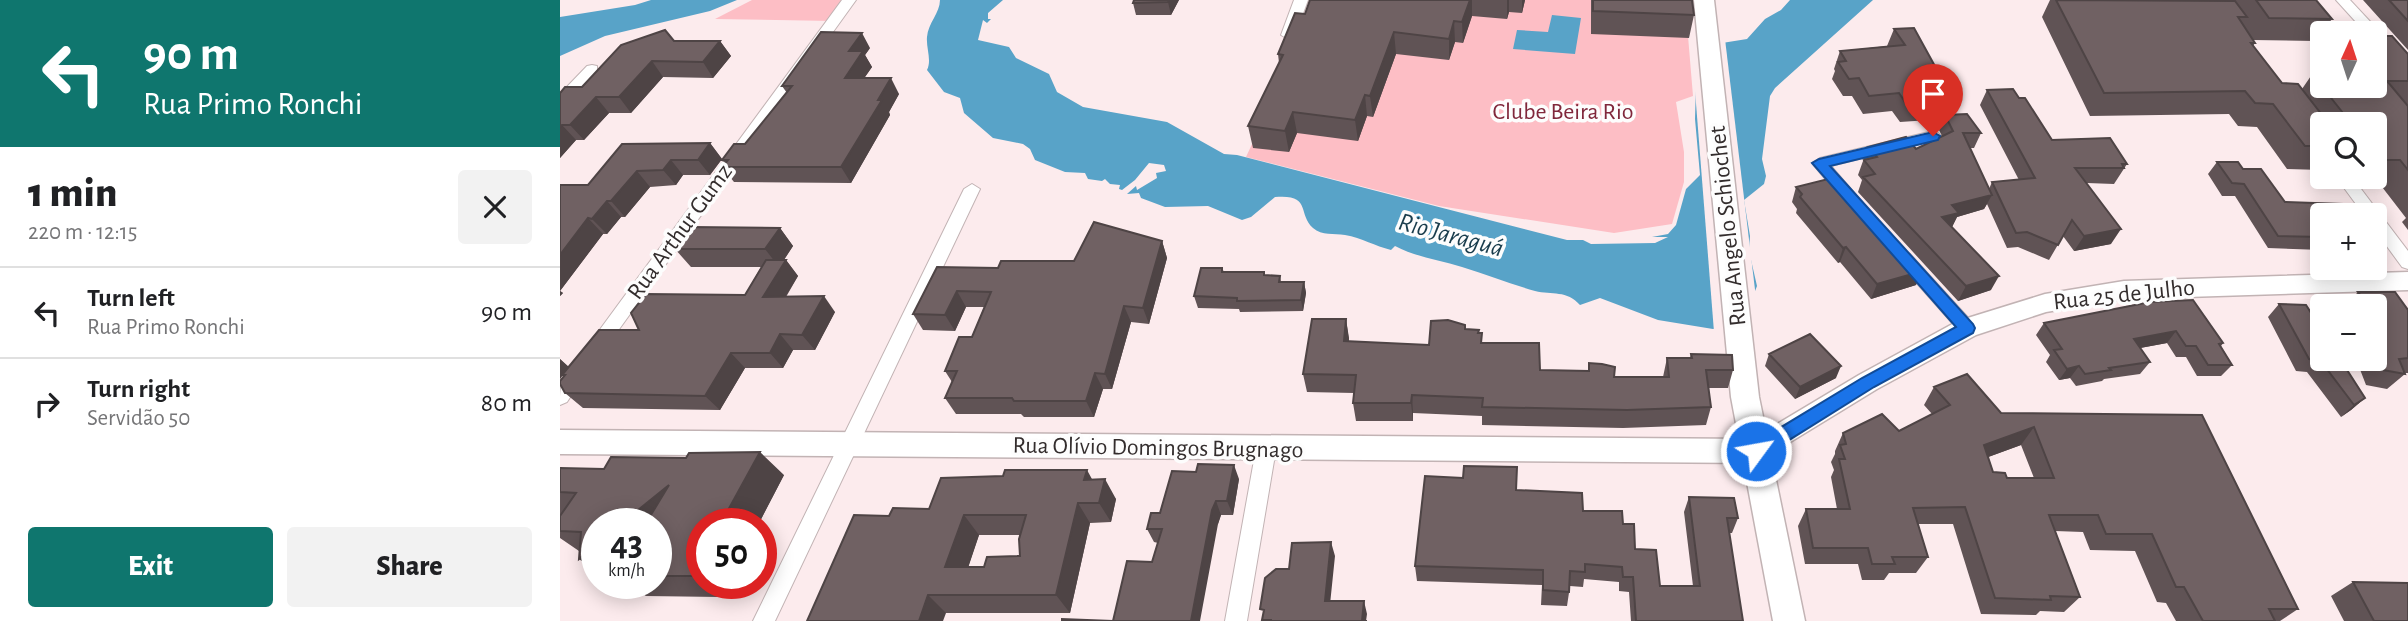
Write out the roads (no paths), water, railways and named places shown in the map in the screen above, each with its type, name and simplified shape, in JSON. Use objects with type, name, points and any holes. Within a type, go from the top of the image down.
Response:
[{"type":"main road","name":"Rua Angelo Schiochet","points":[[1704,0],[1745,389],[1756,451]]},
{"type":"main road","name":"Rua 25 de Julho","points":[[1756,451],[1868,382],[1967,328],[2045,303],[2124,290],[2408,281]]},
{"type":"main road","name":"Rua Olívio Domingos Brugnago","points":[[560,442],[1756,451]]},
{"type":"main road","points":[[1756,451],[1789,621]]},
{"type":"street","name":"Rua Arthur Gumz","points":[[560,397],[849,0]]},
{"type":"street","points":[[1284,45],[1301,0]]},
{"type":"street","points":[[2343,0],[2362,21]]},
{"type":"street","points":[[560,103],[592,69]]},
{"type":"street","points":[[1856,205],[1819,163],[1933,136]]},
{"type":"street","points":[[764,621],[972,189]]},
{"type":"street","points":[[2387,235],[2408,263]]},
{"type":"street","points":[[1893,246],[1967,328]]},
{"type":"street","points":[[1236,621],[1266,449]]},
{"type":"water","points":[[651,0],[737,0],[710,11],[605,36],[560,56],[560,17]]},
{"type":"water","name":"Rio Jaraguá","points":[[940,0],[1003,0],[988,13],[988,19],[991,19],[987,23],[983,20],[978,40],[1009,47],[1016,58],[1049,74],[1057,92],[1083,107],[1167,122],[1224,154],[1237,155],[1591,244],[1655,243],[1668,237],[1652,237],[1668,234],[1676,225],[1686,189],[1700,175],[1695,119],[1696,84],[1722,43],[1747,39],[1765,19],[1781,10],[1790,0],[1873,0],[1775,88],[1770,96],[1762,159],[1766,176],[1764,184],[1744,200],[1750,236],[1749,251],[1757,286],[1746,315],[1724,328],[1713,329],[1658,320],[1600,298],[1580,305],[1565,295],[1535,291],[1419,256],[1395,246],[1391,250],[1351,236],[1320,232],[1308,222],[1302,206],[1294,198],[1275,197],[1251,217],[1242,220],[1208,206],[1165,207],[1141,198],[1139,193],[1127,194],[1136,186],[1137,190],[1157,178],[1156,173],[1166,171],[1164,165],[1149,163],[1135,180],[1122,190],[1119,189],[1120,185],[1110,184],[1105,179],[1088,179],[1085,173],[1065,172],[1035,160],[1030,149],[1023,144],[993,138],[964,113],[960,98],[944,92],[927,70],[928,32]]},
{"type":"water","points":[[1552,15],[1581,18],[1575,54],[1513,49],[1517,30],[1548,32]]},
{"type":"park label","name":"Clube Beira Rio","points":[[1563,112]]}]
